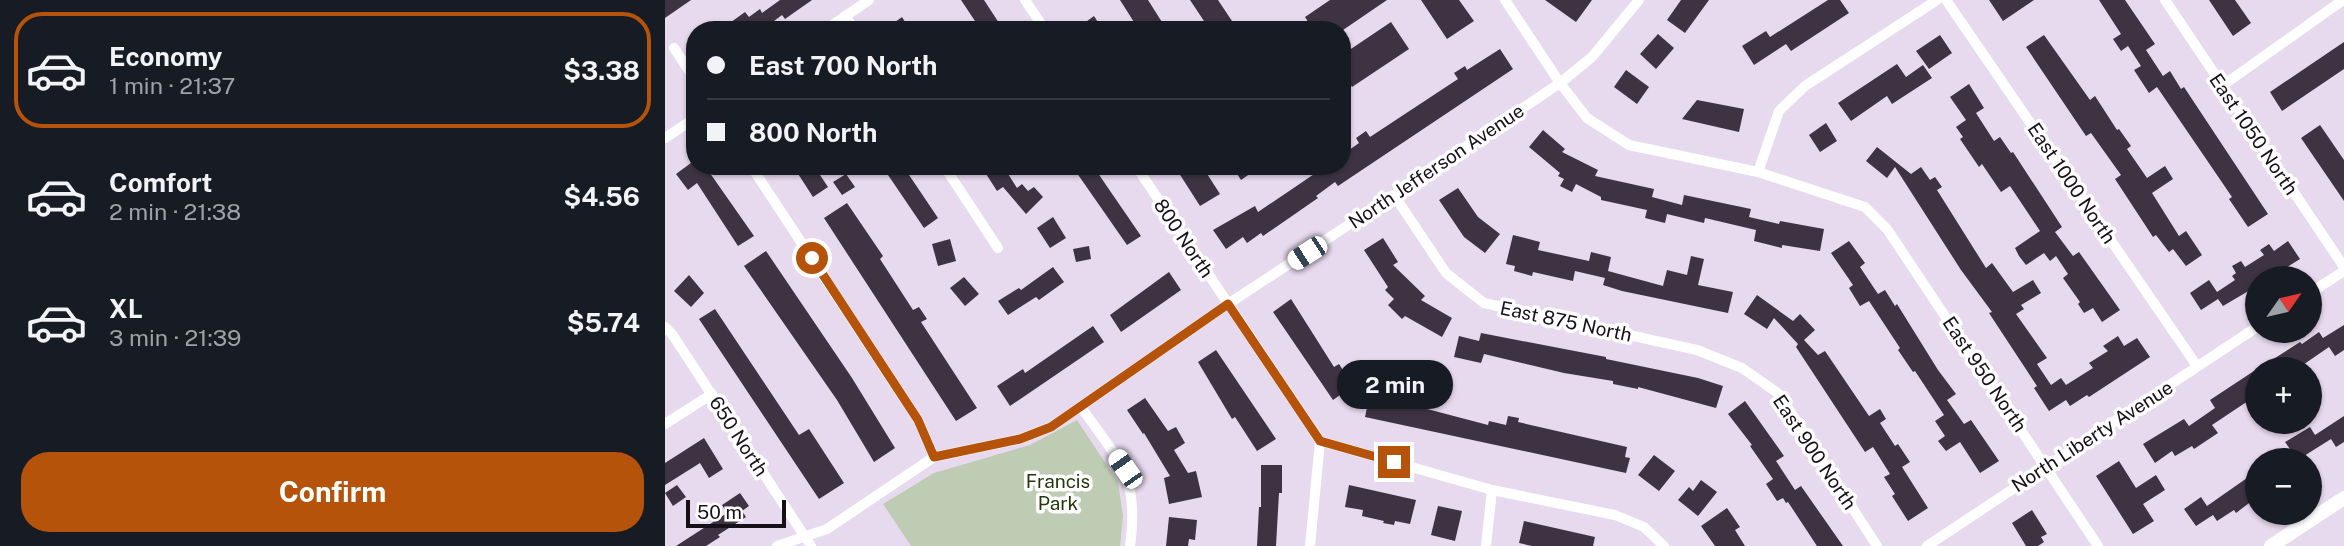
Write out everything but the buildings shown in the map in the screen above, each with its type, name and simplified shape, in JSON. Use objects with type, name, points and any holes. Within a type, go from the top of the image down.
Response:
[{"type":"street","points":[[838,21],[869,0]]},
{"type":"street","points":[[1025,0],[1039,21]]},
{"type":"street","points":[[1505,0],[1560,83],[1587,118],[1629,145],[1758,172],[1779,111],[1805,86],[1937,0]]},
{"type":"street","name":"North Jefferson Avenue","points":[[777,546],[808,541],[934,457],[1020,439],[1051,427],[1228,304],[1560,83],[1592,57],[1639,0]]},
{"type":"street","name":"East 1000 North","points":[[1946,0],[2197,366]]},
{"type":"street","name":"East 1050 North","points":[[2165,0],[2344,269]]},
{"type":"street","points":[[2222,86],[2343,0]]},
{"type":"street","points":[[845,16],[849,21]]},
{"type":"street","points":[[674,48],[686,66]]},
{"type":"street","points":[[665,138],[686,124]]},
{"type":"street","name":"East 950 North","points":[[1758,172],[1865,207],[1888,229],[2098,546]]},
{"type":"street","points":[[757,175],[918,420],[934,457]]},
{"type":"street","points":[[950,175],[998,248]]},
{"type":"street","name":"800 North","points":[[1142,175],[1320,441]]},
{"type":"street","name":"East 875 North","points":[[1394,195],[1446,273],[1483,303],[1697,350],[1742,368]]},
{"type":"street","points":[[2322,285],[2344,269]]},
{"type":"street","name":"650 North","points":[[665,327],[808,541]]},
{"type":"street","name":"North Liberty Avenue","points":[[1927,546],[2245,335]]},
{"type":"street","name":"East 900 North","points":[[1742,368],[1779,394],[1877,546]]},
{"type":"street","points":[[665,424],[712,394]]},
{"type":"street","points":[[1081,407],[1125,469],[1132,493],[1134,519],[1131,546]]},
{"type":"street","points":[[1310,546],[1320,441],[1492,490],[1615,515],[1644,527],[1664,546]]},
{"type":"street","points":[[1486,546],[1492,490]]},
{"type":"street","points":[[2271,546],[2344,498]]},
{"type":"green space","name":"Francis Park","points":[[1077,420],[1118,482],[1123,516],[1120,546],[911,546],[883,504],[934,473],[1030,445]]},
{"type":"route","points":[[812,258],[918,420],[934,457],[1020,439],[1051,427],[1228,304],[1320,441],[1394,462]]}]
